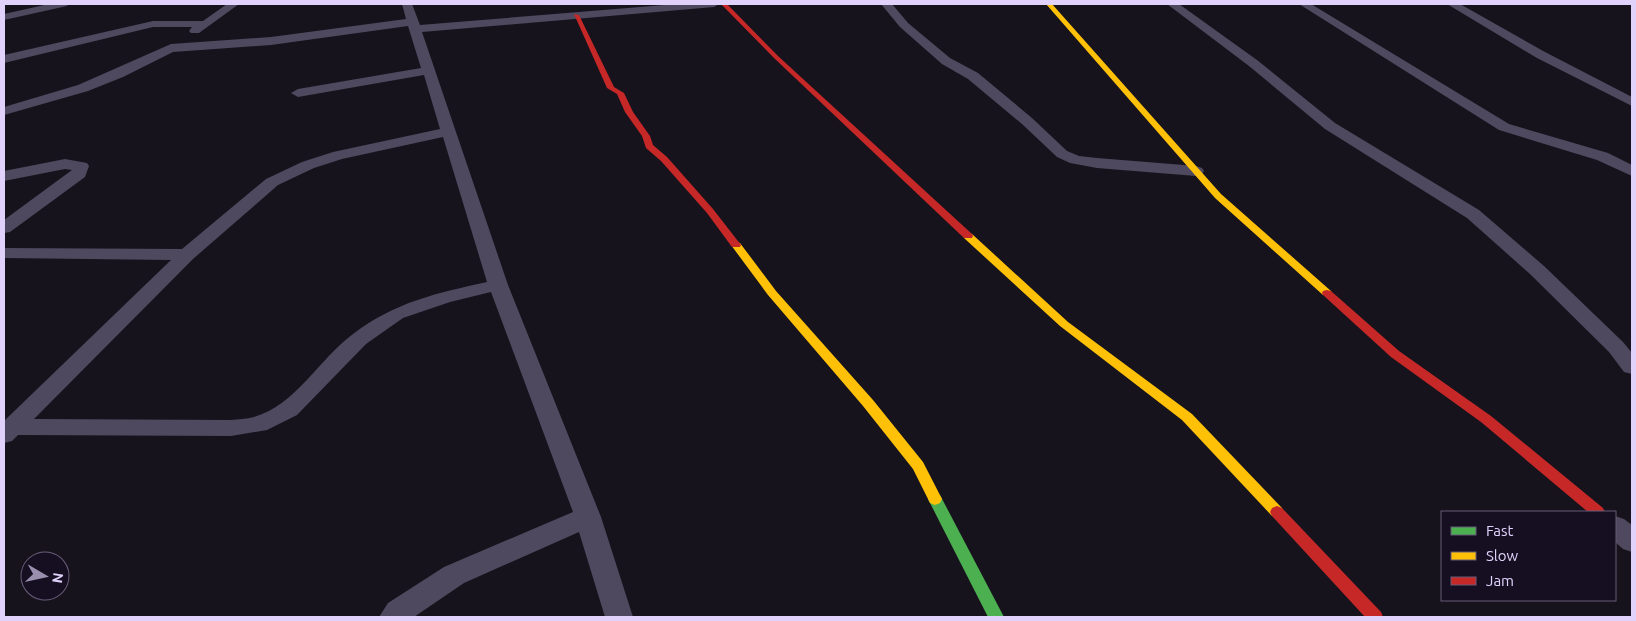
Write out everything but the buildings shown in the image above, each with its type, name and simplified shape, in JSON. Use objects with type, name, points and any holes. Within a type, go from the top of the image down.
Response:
[{"type":"street","points":[[4,17],[63,4]]},
{"type":"street","points":[[4,111],[83,88],[118,74],[171,48],[234,4]]},
{"type":"street","points":[[171,48],[271,41],[412,18],[576,15],[714,4]]},
{"type":"street","points":[[724,4],[776,57],[890,165],[1064,324],[1187,417],[1375,617]]},
{"type":"street","points":[[886,4],[904,25],[946,62],[973,76],[1028,121],[1062,154],[1076,160],[1097,163],[1196,171]]},
{"type":"street","points":[[1049,4],[1218,196],[1395,354],[1486,419],[1597,511]]},
{"type":"street","points":[[1172,4],[1253,63],[1330,126],[1472,214],[1537,270],[1616,347],[1632,367]]},
{"type":"street","points":[[1304,4],[1504,127],[1527,136],[1606,159],[1631,170]]},
{"type":"street","points":[[1452,4],[1541,56],[1632,102]]},
{"type":"street","points":[[576,15],[611,88],[620,93],[629,112],[646,136],[649,146],[664,159],[710,211],[772,293],[868,404],[918,466],[996,617]]},
{"type":"street","points":[[412,18],[427,71],[498,285],[588,517],[619,617]]},
{"type":"street","points":[[4,60],[153,24],[205,24]]},
{"type":"street","points":[[298,92],[427,71]]},
{"type":"street","points":[[8,431],[187,255],[272,182],[308,165],[338,155],[447,132]]},
{"type":"street","points":[[4,176],[65,164],[81,166],[79,174],[4,228]]},
{"type":"street","points":[[4,254],[187,255]]},
{"type":"street","points":[[8,431],[231,428],[259,424],[289,409],[359,339],[396,314],[444,297],[498,285]]},
{"type":"street","points":[[394,617],[398,612],[454,575],[588,517]]},
{"type":"street","points":[[1616,527],[1632,541]]},
{"type":"traffic: fast","points":[[935,499],[996,617]]},
{"type":"traffic: slow","points":[[1049,4],[1218,196],[1327,293]]},
{"type":"traffic: slow","points":[[968,236],[1064,324],[1187,417],[1277,512]]},
{"type":"traffic: slow","points":[[736,245],[772,293],[868,403],[918,466],[935,499]]},
{"type":"traffic: jam","points":[[724,4],[776,57],[968,236]]},
{"type":"traffic: jam","points":[[576,15],[611,88],[620,93],[629,112],[646,136],[649,146],[664,159],[710,211],[736,245]]},
{"type":"traffic: jam","points":[[1327,293],[1395,354],[1486,419],[1597,511]]},
{"type":"traffic: jam","points":[[1277,512],[1375,617]]}]
